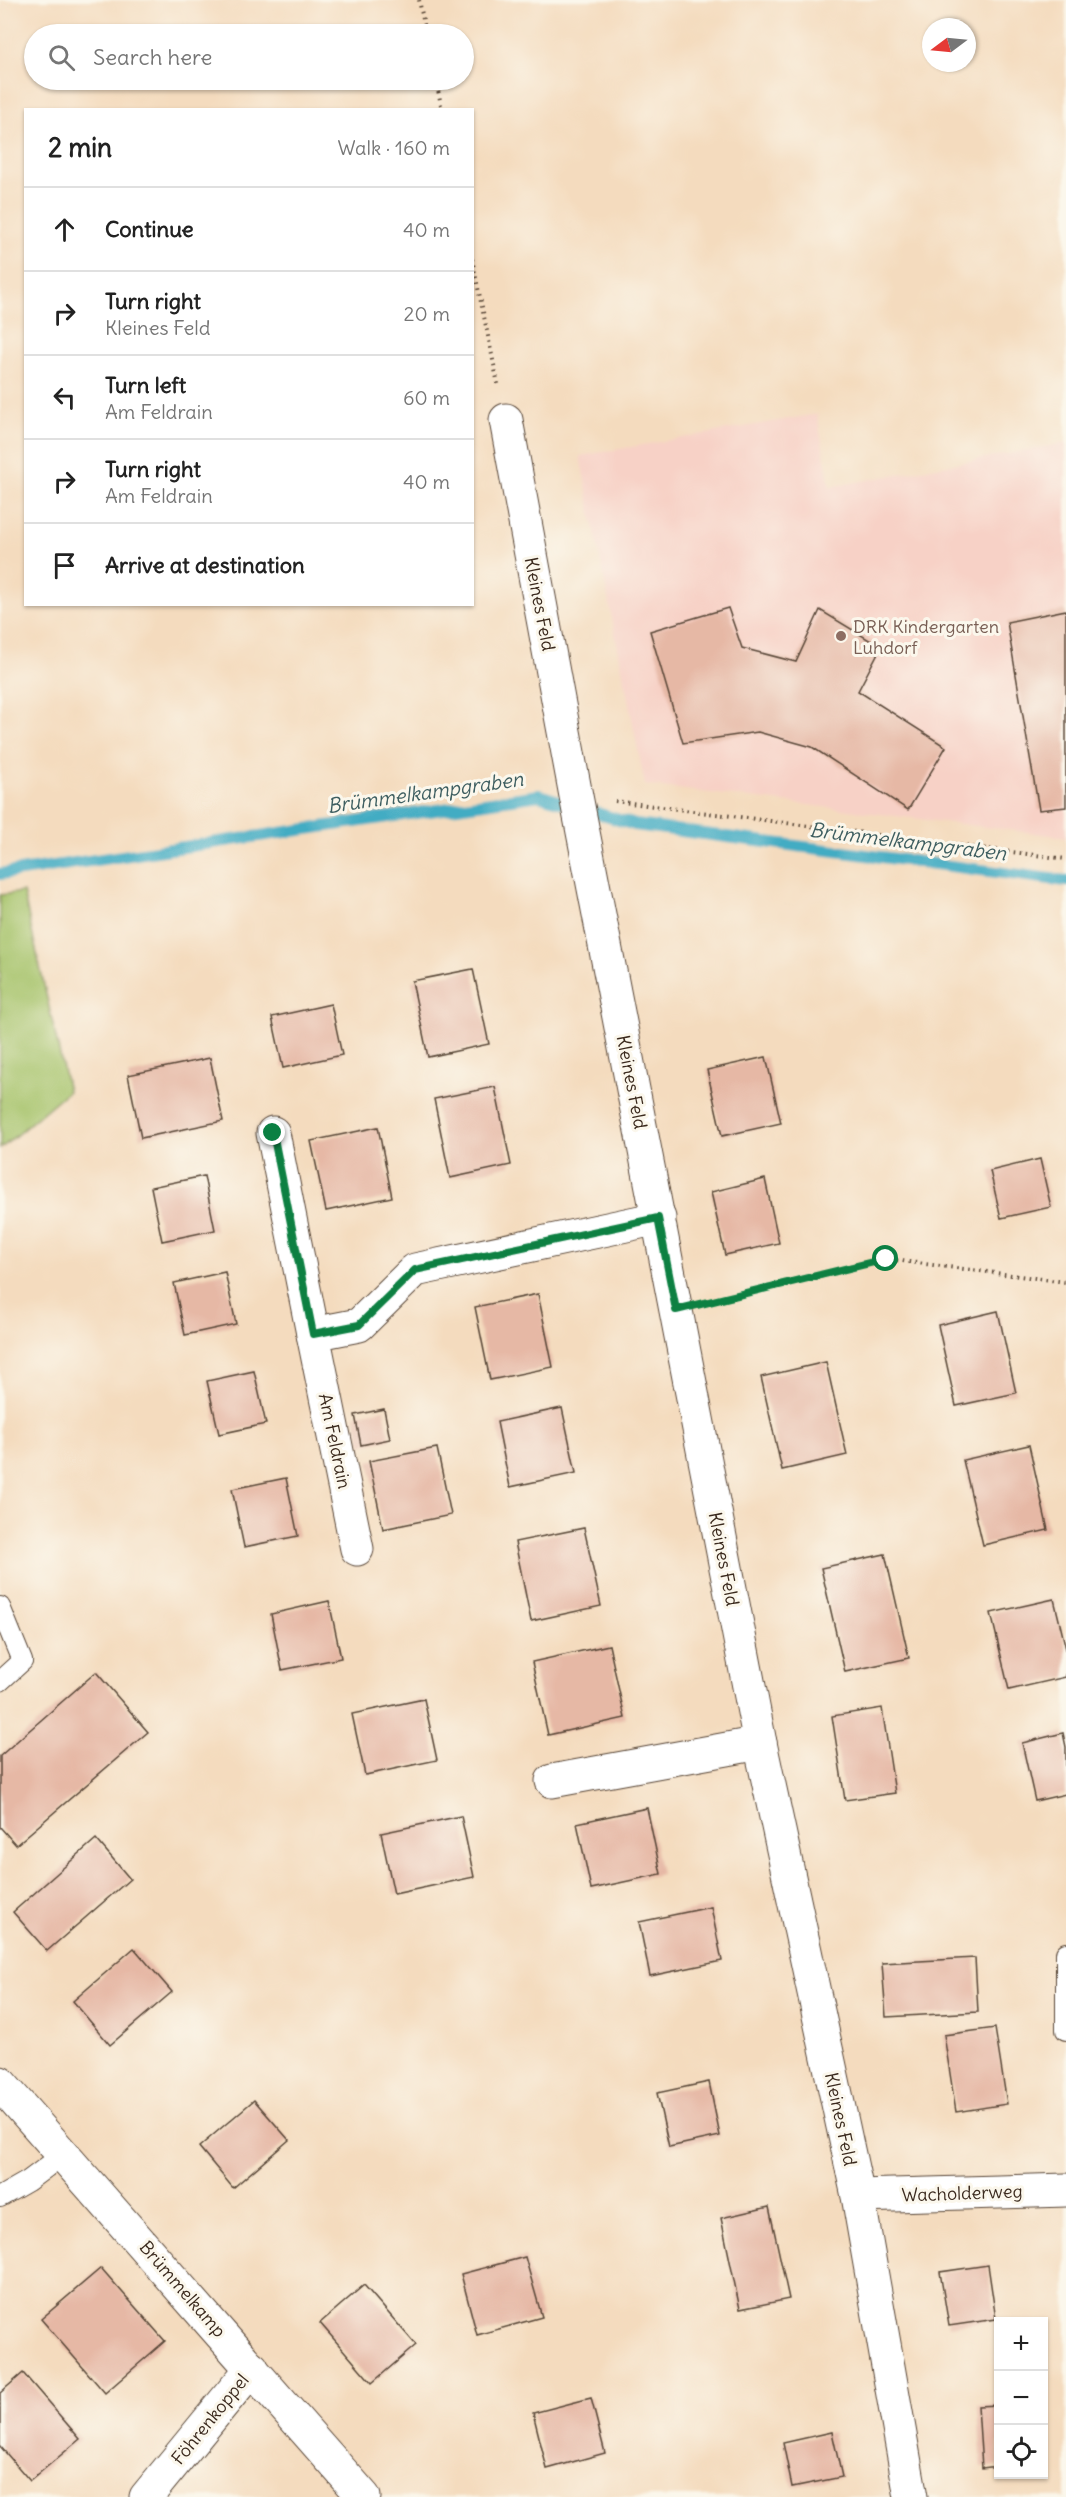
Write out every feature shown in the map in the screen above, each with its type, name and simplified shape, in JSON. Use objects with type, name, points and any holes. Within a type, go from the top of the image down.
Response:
[{"type":"street","name":"Kleines Feld","points":[[506,420],[579,811],[760,1743],[858,2196],[911,2497]]},
{"type":"street","name":"Am Feldrain","points":[[273,1133],[357,1549]]},
{"type":"street","points":[[313,1334],[359,1325],[415,1270],[658,1218]]},
{"type":"street","points":[[552,1781],[760,1743]]},
{"type":"street","name":"Brümmelkamp","points":[[0,2083],[364,2497]]},
{"type":"street","name":"Wacholderweg","points":[[858,2196],[1066,2190]]},
{"type":"street","name":"Föhrenkoppel","points":[[146,2497],[252,2368]]},
{"type":"lane","points":[[0,1606],[22,1661],[0,1681]]},
{"type":"lane","points":[[1066,1953],[1066,2030]]},
{"type":"lane","points":[[0,2197],[28,2181],[64,2154]]},
{"type":"path","points":[[419,0],[424,24]]},
{"type":"path","points":[[438,90],[442,108]]},
{"type":"path","points":[[474,268],[506,420]]},
{"type":"path","points":[[579,811],[1066,859]]},
{"type":"path","points":[[676,1310],[886,1259],[1066,1282]]},
{"type":"shaded area","name":"DRK Kindergarten Luhdorf","points":[[817,414],[830,487],[1066,443],[1066,837],[645,785],[580,456]]},
{"type":"green space","points":[[23,892],[68,1091],[0,1149],[0,895]]},
{"type":"building","points":[[728,608],[742,648],[796,662],[820,610],[881,647],[858,691],[946,747],[908,810],[812,747],[758,732],[683,743],[650,631]]},
{"type":"building","points":[[1066,610],[1066,807],[1039,810],[1007,622]]},
{"type":"building","points":[[473,969],[489,1044],[428,1057],[412,981]]},
{"type":"building","points":[[331,1004],[342,1055],[283,1068],[272,1017]]},
{"type":"building","points":[[766,1057],[781,1123],[722,1136],[707,1070]]},
{"type":"building","points":[[210,1058],[223,1121],[141,1138],[128,1075]]},
{"type":"building","points":[[495,1087],[511,1165],[450,1178],[434,1099]]},
{"type":"building","points":[[378,1127],[392,1197],[326,1211],[311,1141]]},
{"type":"building","points":[[1040,1159],[1051,1207],[1001,1218],[990,1171]]},
{"type":"building","points":[[204,1176],[215,1230],[162,1241],[151,1187]]},
{"type":"building","points":[[765,1179],[779,1243],[725,1255],[711,1192]]},
{"type":"building","points":[[225,1272],[236,1324],[185,1335],[174,1283]]},
{"type":"building","points":[[538,1294],[553,1367],[490,1380],[475,1307]]},
{"type":"building","points":[[998,1311],[1016,1393],[956,1406],[938,1325]]},
{"type":"building","points":[[826,1362],[847,1455],[782,1470],[761,1377]]},
{"type":"building","points":[[254,1371],[266,1424],[219,1434],[207,1381]]},
{"type":"building","points":[[562,1408],[576,1473],[510,1487],[497,1422]]},
{"type":"building","points":[[384,1409],[390,1439],[361,1445],[355,1415]]},
{"type":"building","points":[[1029,1445],[1048,1530],[983,1545],[963,1460]]},
{"type":"building","points":[[437,1448],[451,1515],[383,1529],[369,1461]]},
{"type":"building","points":[[286,1478],[298,1536],[244,1547],[232,1489]]},
{"type":"building","points":[[584,1528],[601,1606],[531,1621],[515,1542]]},
{"type":"building","points":[[885,1554],[909,1658],[845,1672],[821,1568]]},
{"type":"building","points":[[1054,1599],[1066,1649],[1066,1677],[1009,1690],[991,1613]]},
{"type":"building","points":[[329,1601],[341,1658],[282,1670],[271,1614]]},
{"type":"building","points":[[609,1645],[625,1718],[548,1735],[532,1662]]},
{"type":"building","points":[[96,1672],[148,1732],[16,1845],[0,1827],[0,1756]]},
{"type":"building","points":[[424,1699],[437,1760],[365,1775],[352,1714]]},
{"type":"building","points":[[882,1708],[895,1793],[845,1800],[832,1716]]},
{"type":"building","points":[[1063,1733],[1066,1747],[1066,1794],[1035,1801],[1022,1743]]},
{"type":"building","points":[[647,1808],[661,1874],[591,1889],[577,1823]]},
{"type":"building","points":[[461,1816],[474,1877],[394,1894],[381,1833]]},
{"type":"building","points":[[96,1839],[130,1879],[47,1951],[13,1912]]},
{"type":"building","points":[[711,1907],[722,1961],[650,1976],[639,1922]]},
{"type":"building","points":[[134,1948],[172,1992],[110,2045],[73,2001]]},
{"type":"building","points":[[975,1958],[978,2012],[886,2017],[882,1963]]},
{"type":"building","points":[[995,2028],[1007,2104],[956,2112],[944,2035]]},
{"type":"building","points":[[709,2082],[720,2136],[669,2147],[657,2093]]},
{"type":"building","points":[[254,2100],[289,2140],[233,2188],[199,2147]]},
{"type":"building","points":[[769,2207],[789,2299],[740,2309],[721,2218]]},
{"type":"building","points":[[525,2257],[542,2317],[477,2335],[461,2274]]},
{"type":"building","points":[[988,2265],[996,2317],[994,2319],[949,2326],[940,2272]]},
{"type":"building","points":[[101,2268],[165,2341],[105,2393],[41,2319]]},
{"type":"building","points":[[364,2285],[416,2345],[372,2383],[320,2323]]},
{"type":"building","points":[[23,2373],[80,2439],[30,2481],[0,2446],[0,2393]]},
{"type":"building","points":[[591,2398],[605,2453],[547,2469],[533,2413]]},
{"type":"building","points":[[994,2405],[994,2466],[982,2468],[978,2406]]},
{"type":"building","points":[[832,2432],[842,2477],[792,2487],[783,2443]]},
{"type":"waterway","name":"Brümmelkampgraben","points":[[0,874],[539,795],[635,825],[1066,881]]},
{"type":"place","name":"DRK Kindergarten Luhdorf","points":[[841,636]]},
{"type":"route","points":[[273,1133],[313,1334],[359,1325],[415,1270],[658,1218],[676,1310],[886,1259]]}]
